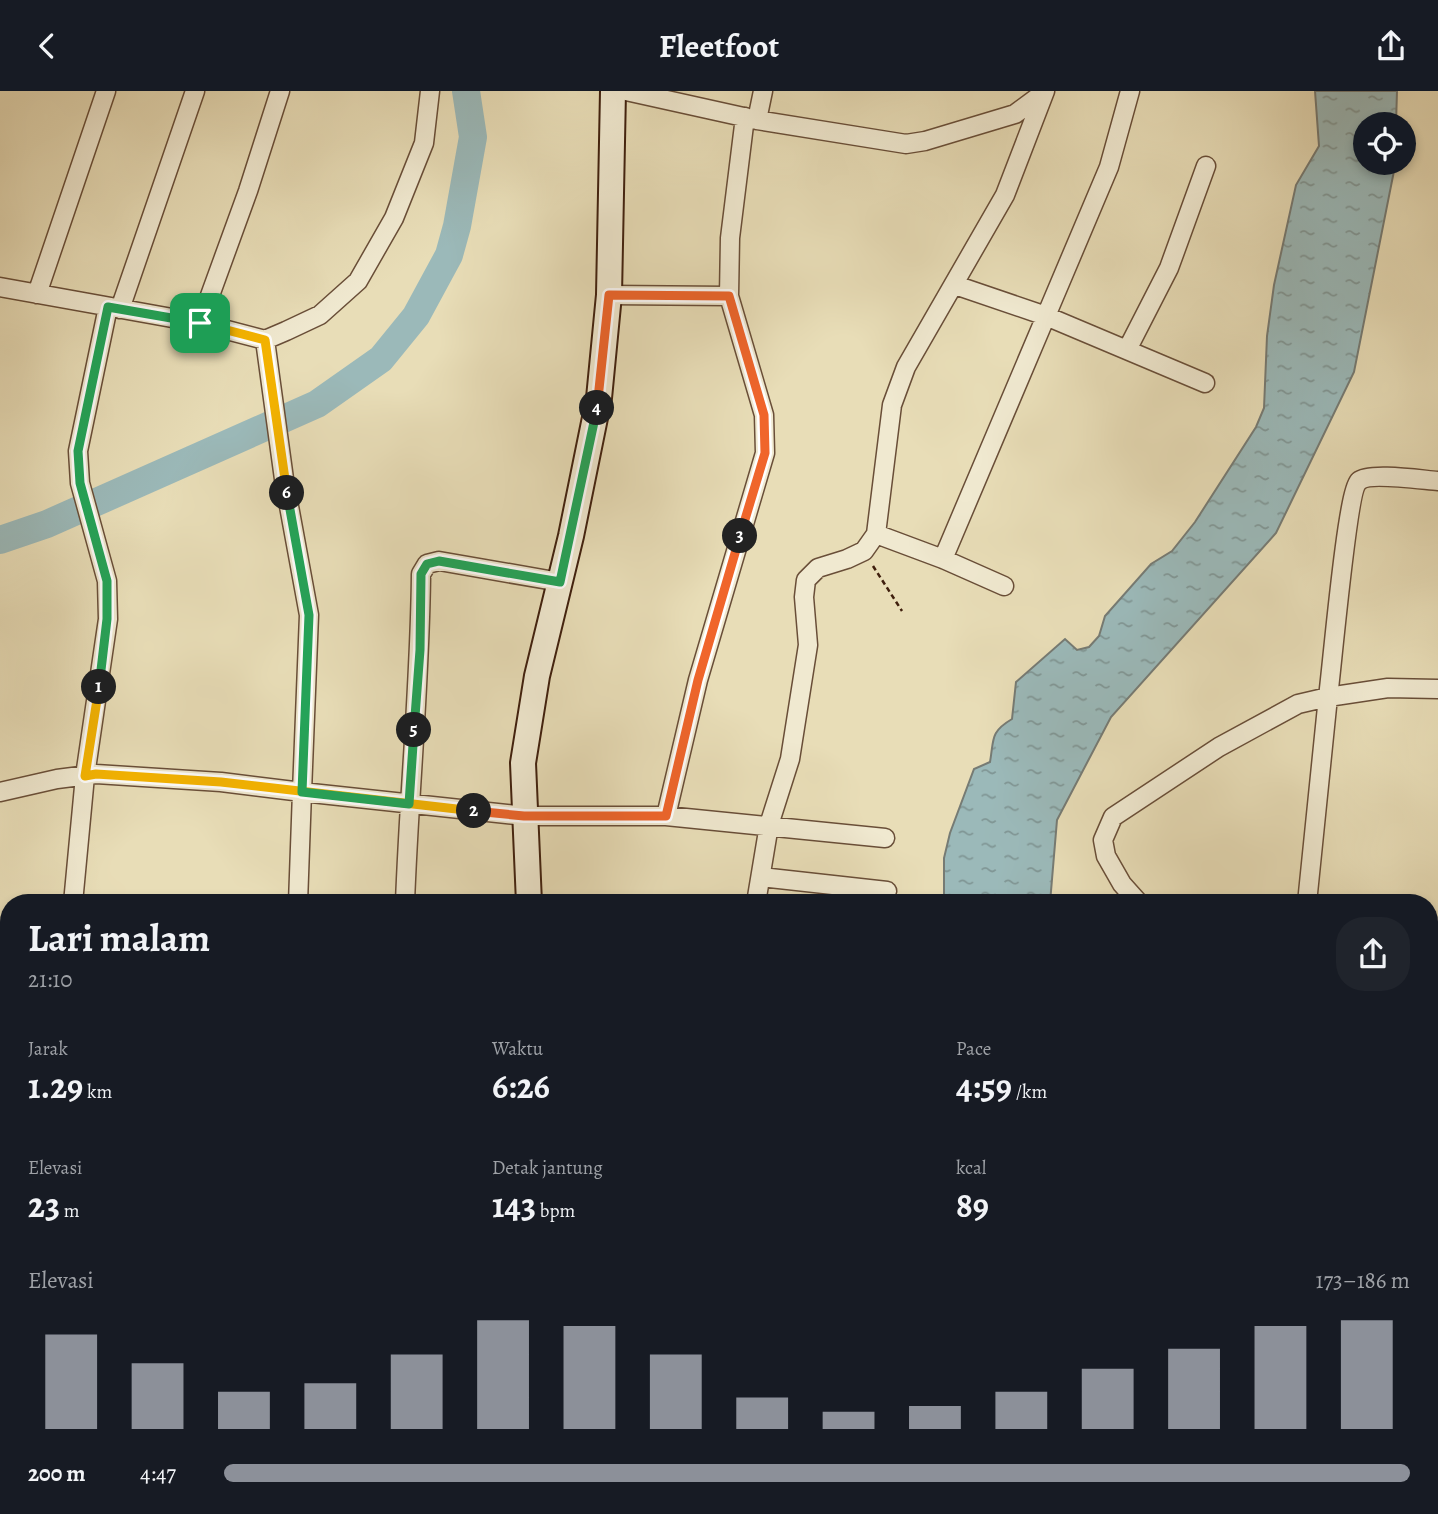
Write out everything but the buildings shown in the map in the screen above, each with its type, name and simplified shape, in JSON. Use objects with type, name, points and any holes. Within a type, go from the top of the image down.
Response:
[{"type":"street","points":[[37,294],[106,91]]},
{"type":"street","points":[[74,894],[85,776],[107,606],[107,581],[80,483],[78,451],[114,308],[195,91]]},
{"type":"street","points":[[200,323],[248,191],[280,91]]},
{"type":"street","points":[[0,287],[200,323],[265,340],[320,315],[358,281],[394,218],[424,143],[430,91]]},
{"type":"street","points":[[528,894],[523,763],[537,676],[599,398],[609,295],[613,91]]},
{"type":"street","points":[[626,91],[751,118],[906,143],[925,141],[1015,114],[1045,92]]},
{"type":"street","points":[[666,816],[698,680],[765,453],[764,415],[729,296],[730,238],[751,118],[763,91]]},
{"type":"street","points":[[943,559],[1109,167],[1130,91]]},
{"type":"street","points":[[758,894],[769,825],[790,759],[808,645],[804,597],[806,580],[818,568],[864,551],[876,534],[892,405],[906,367],[1005,195],[1045,92]]},
{"type":"street","points":[[1127,350],[1169,268],[1206,166]]},
{"type":"street","points":[[955,285],[1046,316],[1205,383]]},
{"type":"street","points":[[609,295],[729,296]]},
{"type":"street","points":[[265,340],[284,479],[309,615],[298,894]]},
{"type":"street","points":[[1308,894],[1328,697],[1349,518],[1356,482],[1363,478],[1377,477],[1438,481]]},
{"type":"street","points":[[876,534],[1004,586]]},
{"type":"street","points":[[405,894],[420,650],[421,574],[427,564],[439,561],[560,582]]},
{"type":"street","points":[[1131,894],[1106,856],[1103,839],[1113,817],[1219,747],[1298,704],[1388,688],[1438,689]]},
{"type":"street","points":[[0,792],[57,779],[96,774],[221,782],[524,816],[666,816],[885,838]]},
{"type":"street","points":[[761,877],[887,891]]},
{"type":"path","points":[[864,551],[902,611]]},
{"type":"water","points":[[1315,91],[1397,91],[1396,112],[1353,112],[1353,175],[1393,175],[1354,372],[1276,533],[1111,717],[1057,820],[1051,894],[944,894],[944,858],[950,833],[974,769],[990,762],[996,732],[1012,719],[1016,682],[1065,639],[1077,650],[1089,647],[1099,636],[1105,616],[1151,564],[1172,551],[1195,522],[1256,427],[1264,408],[1267,336],[1274,285],[1296,185],[1319,146]]},
{"type":"waterway","points":[[0,540],[47,524],[317,404],[381,359],[416,316],[449,255],[473,137],[466,91]]},
{"type":"route","points":[[200,323],[108,307],[78,451],[80,483],[107,581],[107,619],[85,776],[96,774],[221,782],[302,792],[409,804],[524,816],[666,816],[698,680],[765,453],[764,415],[729,296],[609,295],[599,398],[560,582],[439,561],[427,564],[421,574],[420,650],[409,804],[355,798],[302,792],[309,615],[284,479],[265,340],[200,323]]}]
